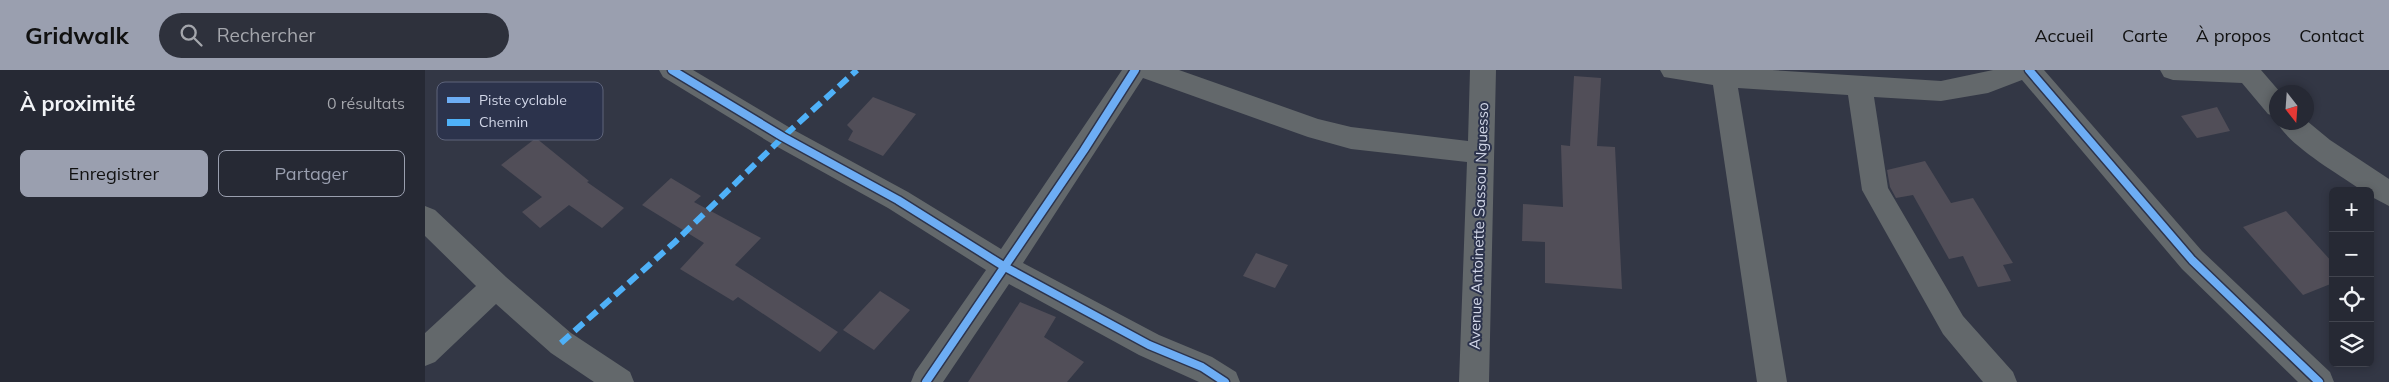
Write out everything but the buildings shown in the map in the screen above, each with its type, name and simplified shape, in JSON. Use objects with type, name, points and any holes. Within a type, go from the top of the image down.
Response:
[{"type":"street","points":[[672,70],[783,137],[898,200],[1005,267],[1149,344],[1202,367],[1225,382]]},
{"type":"street","points":[[926,382],[1084,150],[1135,70]]},
{"type":"street","points":[[1150,70],[1317,129],[1351,138],[1479,154]]},
{"type":"street","name":"Avenue Antoinette Sassou Nguesso","points":[[1474,382],[1479,154],[1483,70]]},
{"type":"street","points":[[1673,70],[1941,91],[1988,83],[2019,70]]},
{"type":"street","points":[[2029,70],[2192,260],[2319,382]]},
{"type":"street","points":[[2173,70],[2247,72],[2269,98]]},
{"type":"street","points":[[1735,74],[1772,382]]},
{"type":"street","points":[[1859,85],[1875,190],[1953,325],[2002,382]]},
{"type":"street","points":[[2300,130],[2321,148],[2389,194]]},
{"type":"street","points":[[425,218],[496,286],[561,342],[619,382]]},
{"type":"street","points":[[425,352],[496,286]]},
{"type":"marked path","points":[[561,343],[675,242],[783,137],[857,70]]},
{"type":"cycle path","points":[[672,70],[783,137],[898,200],[1005,267],[1149,345],[1202,367],[1225,382]]},
{"type":"cycle path","points":[[926,382],[1084,150],[1135,70]]},
{"type":"cycle path","points":[[2029,70],[2192,260],[2319,382]]}]
